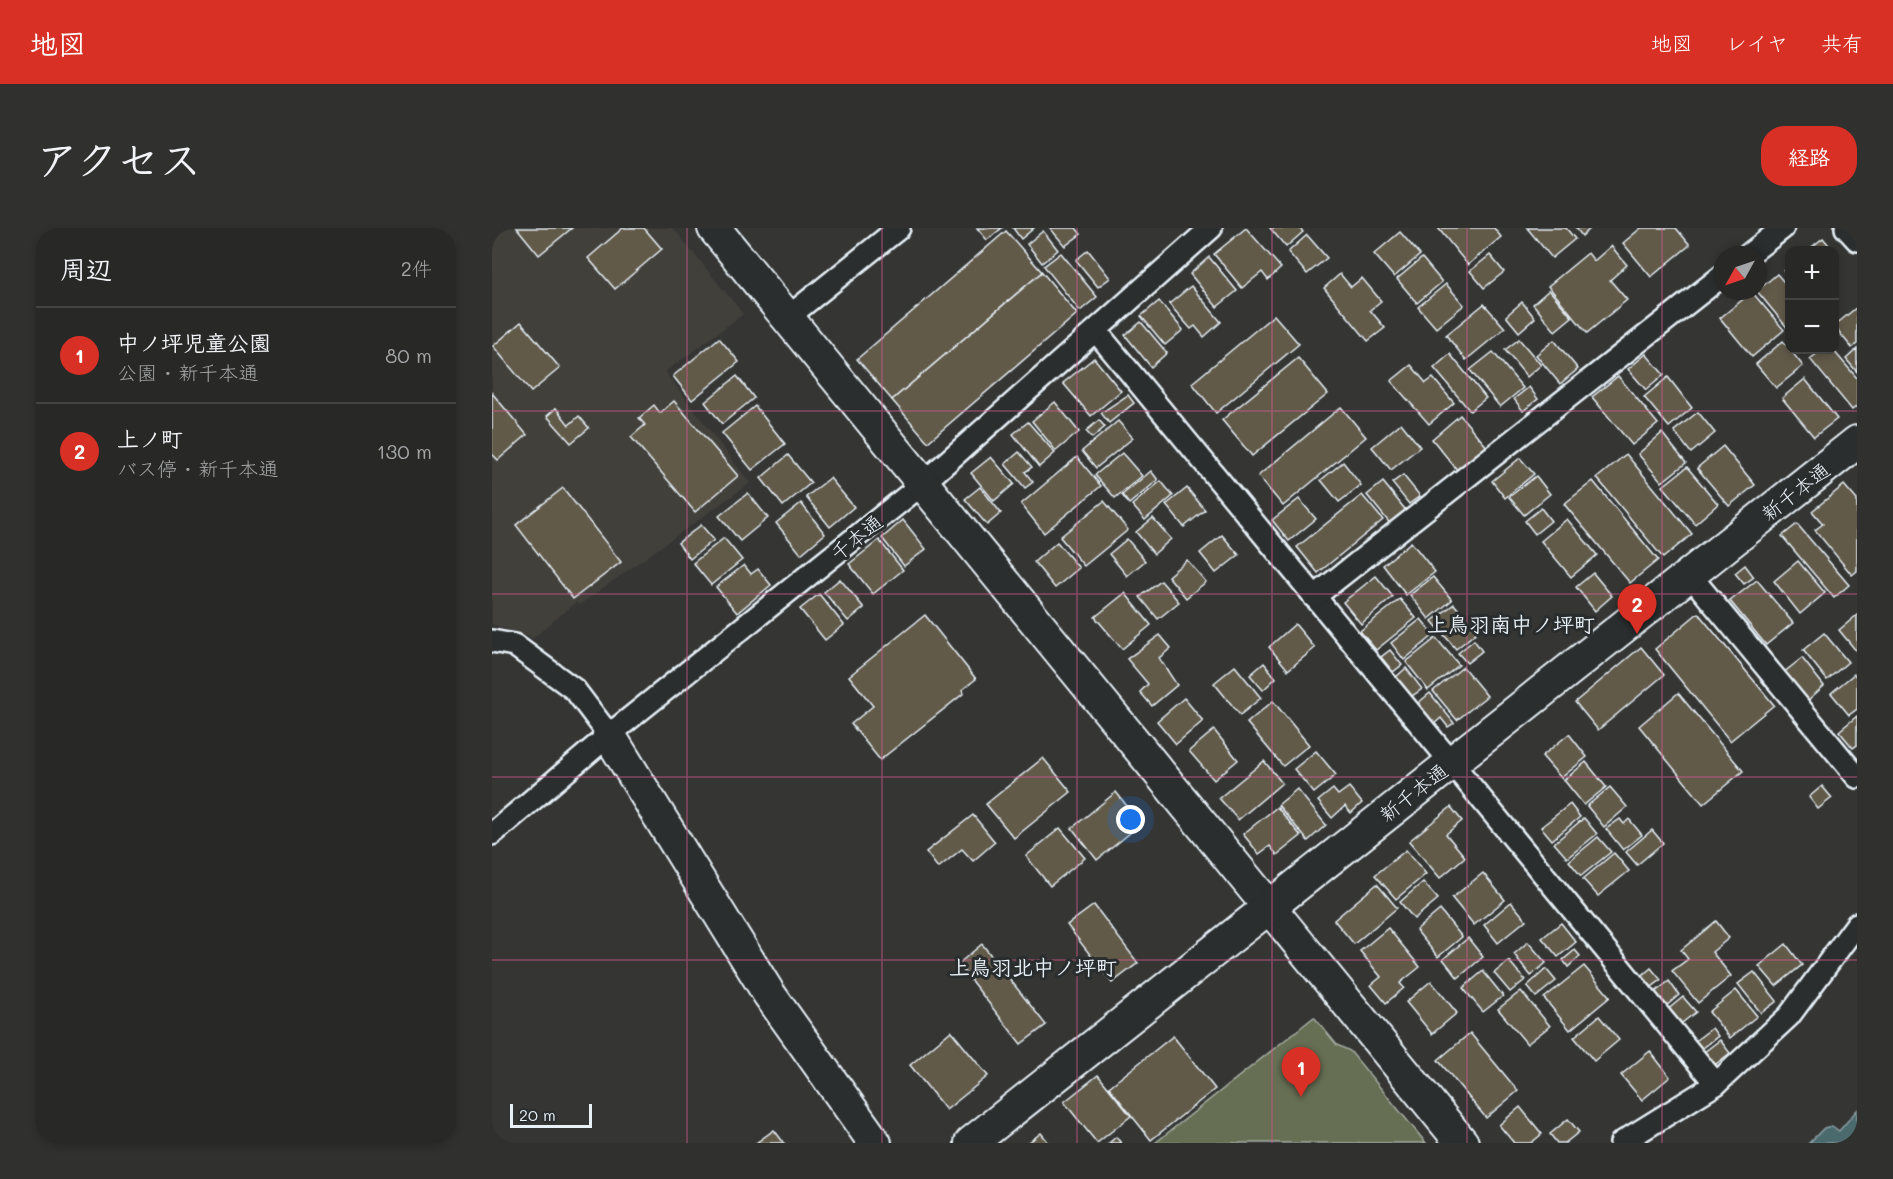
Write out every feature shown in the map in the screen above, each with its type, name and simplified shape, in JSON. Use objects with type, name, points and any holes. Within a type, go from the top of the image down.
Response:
[{"type":"street","points":[[714,228],[921,485],[1462,1143]]},
{"type":"street","points":[[787,318],[899,228]]},
{"type":"street","name":"千本通","points":[[492,834],[609,735],[921,485],[1210,228]]},
{"type":"street","points":[[1760,246],[1783,228]]},
{"type":"street","points":[[1846,228],[1857,240]]},
{"type":"street","points":[[1314,597],[1713,283]]},
{"type":"street","points":[[1096,331],[1716,1084]]},
{"type":"street","name":"新千本通","points":[[971,1143],[1857,442]]},
{"type":"street","points":[[1689,574],[1857,777]]},
{"type":"street","points":[[492,641],[514,645],[575,690],[609,735],[769,994],[875,1143]]},
{"type":"street","points":[[1621,1143],[1716,1084],[1789,1016],[1857,924]]},
{"type":"shaded area","points":[[492,228],[673,228],[743,314],[665,372],[750,483],[579,605],[576,602],[533,638],[492,624]]},
{"type":"green space","points":[[1314,1017],[1337,1045],[1350,1051],[1426,1143],[1155,1143]]},
{"type":"water","points":[[1857,1110],[1857,1143],[1809,1143],[1824,1128],[1832,1126],[1839,1131]]},
{"type":"building","points":[[517,228],[572,228],[539,255]]},
{"type":"building","points":[[623,228],[644,228],[662,249],[615,289],[588,258]]},
{"type":"building","points":[[977,228],[1002,228],[987,240]]},
{"type":"building","points":[[1013,228],[1034,228],[1021,239]]},
{"type":"building","points":[[1050,228],[1076,228],[1081,234],[1065,246]]},
{"type":"building","points":[[1246,228],[1281,268],[1268,280],[1262,272],[1242,288],[1214,254]]},
{"type":"building","points":[[1270,228],[1300,228],[1303,232],[1286,247]]},
{"type":"building","points":[[1438,228],[1494,228],[1501,237],[1468,265]]},
{"type":"building","points":[[1527,228],[1566,228],[1575,239],[1552,258]]},
{"type":"building","points":[[1576,228],[1591,228],[1582,236]]},
{"type":"building","points":[[1641,228],[1676,228],[1690,245],[1651,277],[1623,243]]},
{"type":"building","points":[[1006,231],[1042,272],[892,400],[857,359]]},
{"type":"building","points":[[1043,231],[1058,250],[1042,263],[1027,244]]},
{"type":"building","points":[[1400,232],[1420,255],[1394,277],[1374,254]]},
{"type":"building","points":[[1307,235],[1327,258],[1307,274],[1288,252]]},
{"type":"building","points":[[1823,238],[1830,246],[1813,246]]},
{"type":"building","points":[[1611,246],[1627,265],[1610,280],[1627,300],[1587,333],[1548,286],[1588,253],[1594,261]]},
{"type":"building","points":[[1088,250],[1110,278],[1098,287],[1076,260]]},
{"type":"building","points":[[1061,253],[1097,297],[1080,311],[1044,266]]},
{"type":"building","points":[[1490,255],[1504,272],[1484,288],[1470,271]]},
{"type":"building","points":[[1209,257],[1237,291],[1217,307],[1190,274]]},
{"type":"building","points":[[1422,258],[1442,282],[1417,303],[1397,279]]},
{"type":"building","points":[[1042,272],[1077,314],[928,442],[892,400]]},
{"type":"building","points":[[1340,274],[1351,287],[1362,278],[1381,301],[1370,310],[1385,328],[1368,341],[1324,288]]},
{"type":"building","points":[[1777,274],[1785,283],[1785,325],[1764,300],[1767,300],[1767,282]]},
{"type":"building","points":[[1446,284],[1464,305],[1436,328],[1418,307]]},
{"type":"building","points":[[1191,286],[1221,322],[1204,337],[1195,326],[1191,329],[1169,304]]},
{"type":"building","points":[[1549,290],[1572,317],[1555,331],[1533,304]]},
{"type":"building","points":[[1742,300],[1759,300],[1784,330],[1752,357],[1720,318]]},
{"type":"building","points":[[1159,301],[1183,330],[1165,345],[1141,316]]},
{"type":"building","points":[[1522,302],[1535,318],[1519,332],[1506,316]]},
{"type":"building","points":[[1484,304],[1505,328],[1466,360],[1446,335]]},
{"type":"building","points":[[1857,307],[1857,344],[1852,348],[1839,332],[1839,322]]},
{"type":"building","points":[[1274,315],[1299,344],[1216,413],[1192,383]]},
{"type":"building","points":[[521,322],[560,368],[531,392],[493,346]]},
{"type":"building","points":[[1141,322],[1167,353],[1151,367],[1125,335]]},
{"type":"building","points":[[719,338],[739,362],[692,400],[673,376]]},
{"type":"building","points":[[1519,339],[1541,365],[1527,377],[1505,350]]},
{"type":"building","points":[[1554,340],[1578,369],[1560,384],[1536,355]]},
{"type":"building","points":[[1783,341],[1785,354],[1793,354],[1803,366],[1776,388],[1756,364]]},
{"type":"building","points":[[1857,349],[1857,372],[1846,359]]},
{"type":"building","points":[[1493,352],[1523,388],[1500,407],[1470,370]]},
{"type":"building","points":[[1450,354],[1486,398],[1470,411],[1434,368]]},
{"type":"building","points":[[1646,354],[1664,375],[1646,390],[1628,369]]},
{"type":"building","points":[[1817,354],[1836,354],[1857,378],[1857,406],[1852,410],[1810,359]]},
{"type":"building","points":[[1094,358],[1121,391],[1091,416],[1063,383]]},
{"type":"building","points":[[1298,358],[1328,394],[1252,456],[1222,420]]},
{"type":"building","points":[[1411,365],[1426,383],[1433,378],[1454,403],[1429,424],[1391,381]]},
{"type":"building","points":[[737,376],[754,398],[722,424],[705,402]]},
{"type":"building","points":[[1618,376],[1658,424],[1632,445],[1592,397]]},
{"type":"building","points":[[1668,377],[1692,408],[1669,427],[1644,397]]},
{"type":"building","points":[[1805,379],[1837,419],[1814,437],[1782,398]]},
{"type":"building","points":[[1529,387],[1538,399],[1523,411],[1514,399]]},
{"type":"building","points":[[492,393],[527,435],[498,460],[492,454]]},
{"type":"building","points":[[1128,395],[1134,403],[1109,423],[1101,413]]},
{"type":"building","points":[[674,401],[738,476],[695,512],[631,437],[645,425],[639,418],[654,405],[660,413]]},
{"type":"building","points":[[1055,402],[1079,432],[1056,451],[1032,421]]},
{"type":"building","points":[[755,406],[785,444],[752,470],[722,433]]},
{"type":"building","points":[[1341,407],[1366,437],[1283,506],[1258,476]]},
{"type":"building","points":[[556,408],[569,425],[579,416],[589,428],[571,443],[547,416]]},
{"type":"building","points":[[1698,412],[1715,433],[1691,453],[1674,431]]},
{"type":"building","points":[[1460,415],[1487,447],[1458,471],[1432,439]]},
{"type":"building","points":[[1099,420],[1105,427],[1092,438],[1086,431]]},
{"type":"building","points":[[1118,421],[1133,438],[1096,468],[1082,451]]},
{"type":"building","points":[[1028,422],[1055,453],[1039,467],[1013,434]]},
{"type":"building","points":[[1401,423],[1420,447],[1391,470],[1372,447]]},
{"type":"building","points":[[1662,433],[1686,463],[1662,482],[1638,454]]},
{"type":"building","points":[[1723,446],[1755,485],[1729,506],[1697,468]]},
{"type":"building","points":[[1019,452],[1032,467],[1025,472],[1033,482],[1025,488],[1005,464]]},
{"type":"building","points":[[1122,453],[1142,476],[1115,498],[1095,475]]},
{"type":"building","points":[[1626,454],[1692,534],[1663,558],[1597,478]]},
{"type":"building","points":[[788,455],[811,483],[783,506],[761,478]]},
{"type":"building","points":[[991,457],[1014,484],[994,501],[971,473]]},
{"type":"building","points":[[1077,457],[1101,486],[1044,533],[1021,504]]},
{"type":"building","points":[[1520,458],[1534,474],[1505,498],[1492,481]]},
{"type":"building","points":[[1343,462],[1361,485],[1339,502],[1321,480]]},
{"type":"building","points":[[1687,467],[1718,504],[1695,524],[1663,486]]},
{"type":"building","points":[[1151,471],[1158,480],[1129,504],[1122,495]]},
{"type":"building","points":[[1403,475],[1420,496],[1409,504],[1392,483]]},
{"type":"building","points":[[1536,476],[1550,494],[1524,515],[1509,497]]},
{"type":"building","points":[[830,478],[854,507],[830,527],[806,497]]},
{"type":"building","points":[[1161,481],[1173,496],[1145,520],[1132,505]]},
{"type":"building","points":[[1593,481],[1658,560],[1630,583],[1564,504]]},
{"type":"building","points":[[1383,482],[1408,513],[1392,526],[1367,495]]},
{"type":"building","points":[[1844,485],[1857,500],[1857,571],[1852,575],[1815,530],[1823,524],[1812,511]]},
{"type":"building","points":[[980,487],[1001,513],[987,525],[965,499]]},
{"type":"building","points":[[563,488],[621,562],[573,599],[516,525]]},
{"type":"building","points":[[1187,488],[1205,510],[1184,527],[1166,505]]},
{"type":"building","points":[[748,493],[768,518],[740,541],[719,516]]},
{"type":"building","points":[[1362,495],[1383,520],[1318,573],[1297,547]]},
{"type":"building","points":[[1299,499],[1316,519],[1289,541],[1272,520]]},
{"type":"building","points":[[1104,501],[1128,530],[1084,566],[1060,537]]},
{"type":"building","points":[[801,503],[825,534],[801,554],[776,523]]},
{"type":"building","points":[[1541,508],[1551,521],[1535,534],[1525,521]]},
{"type":"building","points":[[1153,518],[1171,539],[1154,554],[1136,532]]},
{"type":"building","points":[[1567,519],[1597,555],[1571,577],[1541,541]]},
{"type":"building","points":[[903,520],[926,549],[904,566],[882,538]]},
{"type":"building","points":[[1797,524],[1849,585],[1834,598],[1782,536]]},
{"type":"building","points":[[701,525],[714,540],[690,559],[678,543]]},
{"type":"building","points":[[1222,535],[1239,555],[1216,573],[1200,553]]},
{"type":"building","points":[[724,538],[742,560],[711,585],[693,563]]},
{"type":"building","points":[[1127,539],[1145,561],[1127,576],[1109,554]]},
{"type":"building","points":[[879,540],[903,570],[873,594],[849,564]]},
{"type":"building","points":[[1057,542],[1079,568],[1055,588],[1034,562]]},
{"type":"building","points":[[1411,542],[1435,572],[1406,595],[1383,565]]},
{"type":"building","points":[[1187,560],[1206,582],[1186,598],[1168,576]]},
{"type":"building","points":[[1798,561],[1825,593],[1800,614],[1774,581]]},
{"type":"building","points":[[744,565],[751,574],[758,569],[771,585],[737,613],[716,587]]},
{"type":"building","points":[[1745,565],[1754,577],[1744,584],[1735,573]]},
{"type":"building","points":[[1593,573],[1612,596],[1595,611],[1576,587]]},
{"type":"building","points":[[1376,576],[1393,597],[1361,624],[1343,602]]},
{"type":"building","points":[[1433,577],[1452,600],[1429,619],[1410,595]]},
{"type":"building","points":[[840,579],[864,608],[848,621],[824,592]]},
{"type":"building","points":[[1757,580],[1793,623],[1766,645],[1730,601]]},
{"type":"building","points":[[1161,581],[1179,602],[1158,619],[1140,597]]},
{"type":"building","points":[[1125,593],[1151,625],[1122,649],[1095,617]]},
{"type":"building","points":[[819,594],[844,625],[825,640],[800,609]]},
{"type":"building","points":[[1400,599],[1416,618],[1376,650],[1360,631]]},
{"type":"building","points":[[1454,604],[1477,632],[1456,649],[1432,621]]},
{"type":"building","points":[[1698,613],[1774,705],[1730,741],[1655,649]]},
{"type":"building","points":[[925,615],[976,679],[962,690],[964,693],[880,760],[851,724],[873,706],[849,676]]},
{"type":"building","points":[[1857,615],[1857,652],[1839,630]]},
{"type":"building","points":[[1421,619],[1434,635],[1404,660],[1391,643]]},
{"type":"building","points":[[1295,624],[1315,648],[1288,670],[1269,647]]},
{"type":"building","points":[[1824,633],[1848,662],[1827,680],[1803,650]]},
{"type":"building","points":[[1160,635],[1171,648],[1159,658],[1177,685],[1152,706],[1140,692],[1148,684],[1127,659]]},
{"type":"building","points":[[1436,638],[1459,665],[1428,690],[1406,662]]},
{"type":"building","points":[[1474,640],[1482,651],[1467,663],[1458,653]]},
{"type":"building","points":[[1641,647],[1664,675],[1598,730],[1575,702]]},
{"type":"building","points":[[1390,650],[1402,665],[1393,672],[1381,657]]},
{"type":"building","points":[[1802,658],[1824,686],[1807,701],[1783,673]]},
{"type":"building","points":[[1264,663],[1276,678],[1263,690],[1250,675]]},
{"type":"building","points":[[1235,666],[1261,698],[1240,715],[1214,683]]},
{"type":"building","points":[[1463,667],[1487,696],[1457,720],[1433,691]]},
{"type":"building","points":[[1406,668],[1422,689],[1412,696],[1396,677]]},
{"type":"building","points":[[1854,674],[1857,678],[1857,709],[1849,715],[1831,693]]},
{"type":"building","points":[[1430,693],[1454,723],[1448,727],[1441,718],[1434,724],[1418,703]]},
{"type":"building","points":[[1678,693],[1743,771],[1703,804],[1639,726]]},
{"type":"building","points":[[1184,698],[1203,721],[1176,744],[1157,721]]},
{"type":"building","points":[[1273,701],[1309,745],[1283,766],[1247,723]]},
{"type":"building","points":[[1857,716],[1857,745],[1853,748],[1839,731]]},
{"type":"building","points":[[1214,730],[1238,760],[1214,780],[1189,751]]},
{"type":"building","points":[[1569,734],[1587,757],[1561,778],[1542,756]]},
{"type":"building","points":[[1316,751],[1336,775],[1314,793],[1294,769]]},
{"type":"building","points":[[1043,758],[1071,792],[1014,838],[986,804]]},
{"type":"building","points":[[1264,761],[1282,783],[1238,820],[1219,798]]},
{"type":"building","points":[[1586,762],[1606,787],[1584,805],[1564,780]]},
{"type":"building","points":[[1822,786],[1832,798],[1818,809],[1809,797]]},
{"type":"building","points":[[1349,787],[1362,803],[1351,813],[1345,806],[1332,818],[1318,801],[1333,789],[1338,795]]},
{"type":"building","points":[[1610,787],[1627,807],[1604,827],[1587,806]]},
{"type":"building","points":[[1297,789],[1326,825],[1308,841],[1278,805]]},
{"type":"building","points":[[1116,792],[1141,824],[1097,860],[1072,828]]},
{"type":"building","points":[[1570,804],[1580,817],[1552,840],[1541,827]]},
{"type":"building","points":[[1277,807],[1301,836],[1277,855],[1270,846],[1259,854],[1243,834]]},
{"type":"building","points":[[1451,807],[1462,821],[1446,834],[1465,857],[1440,878],[1409,841]]},
{"type":"building","points":[[973,815],[995,842],[973,861],[962,849],[938,868],[926,852]]},
{"type":"building","points":[[1584,818],[1597,834],[1567,858],[1554,843]]},
{"type":"building","points":[[1620,819],[1624,824],[1629,819],[1642,835],[1623,850],[1606,829]]},
{"type":"building","points":[[1060,828],[1085,858],[1050,886],[1026,856]]},
{"type":"building","points":[[1652,830],[1663,843],[1637,865],[1626,852]]},
{"type":"building","points":[[1598,837],[1611,852],[1581,876],[1569,861]]},
{"type":"building","points":[[1406,850],[1426,874],[1396,899],[1375,875]]},
{"type":"building","points":[[1614,853],[1629,871],[1598,896],[1583,879]]},
{"type":"building","points":[[1483,873],[1505,900],[1474,925],[1452,898]]},
{"type":"building","points":[[1423,882],[1438,899],[1414,919],[1400,902]]},
{"type":"building","points":[[1377,884],[1397,908],[1354,944],[1334,920]]},
{"type":"building","points":[[1511,902],[1526,920],[1498,943],[1484,925]]},
{"type":"building","points":[[1094,905],[1138,963],[1112,983],[1067,925]]},
{"type":"building","points":[[1440,910],[1462,937],[1438,957],[1416,930]]},
{"type":"building","points":[[1716,921],[1729,938],[1712,952],[1731,976],[1698,1003],[1672,971],[1688,959],[1681,950]]},
{"type":"building","points":[[1561,923],[1576,942],[1558,957],[1542,938]]},
{"type":"building","points":[[1388,928],[1420,967],[1400,983],[1404,988],[1386,1003],[1371,985],[1381,977],[1360,951]]},
{"type":"building","points":[[1468,938],[1483,957],[1458,978],[1443,959]]},
{"type":"building","points":[[1528,942],[1546,963],[1531,976],[1514,954]]},
{"type":"building","points":[[982,944],[1046,1025],[1021,1044],[958,964]]},
{"type":"building","points":[[1786,944],[1802,965],[1776,986],[1759,966]]},
{"type":"building","points":[[1575,950],[1580,956],[1568,967],[1563,960]]},
{"type":"building","points":[[1509,961],[1525,980],[1510,992],[1494,973]]},
{"type":"building","points":[[1584,966],[1610,997],[1570,1030],[1544,998]]},
{"type":"building","points":[[1651,968],[1661,980],[1649,989],[1639,978]]},
{"type":"building","points":[[1546,969],[1556,981],[1536,997],[1527,986]]},
{"type":"building","points":[[1483,971],[1503,996],[1483,1012],[1463,988]]},
{"type":"building","points":[[1754,972],[1777,1001],[1761,1013],[1738,984]]},
{"type":"building","points":[[1431,981],[1457,1013],[1432,1034],[1406,1002]]},
{"type":"building","points":[[1669,981],[1679,995],[1665,1007],[1654,993]]},
{"type":"building","points":[[1736,990],[1757,1016],[1730,1038],[1709,1012]]},
{"type":"building","points":[[1521,991],[1550,1026],[1527,1044],[1498,1009]]},
{"type":"building","points":[[1683,997],[1696,1012],[1678,1026],[1666,1011]]},
{"type":"building","points":[[1599,1016],[1619,1040],[1594,1061],[1574,1037]]},
{"type":"building","points":[[1712,1028],[1718,1036],[1698,1052],[1691,1044]]},
{"type":"building","points":[[951,1031],[988,1076],[946,1110],[910,1065]]},
{"type":"building","points":[[1470,1033],[1518,1091],[1486,1118],[1438,1060]]},
{"type":"building","points":[[1173,1036],[1215,1089],[1151,1140],[1109,1087]]},
{"type":"building","points":[[1720,1040],[1730,1053],[1711,1068],[1700,1055]]},
{"type":"building","points":[[1650,1051],[1670,1077],[1642,1100],[1621,1075]]},
{"type":"building","points":[[1098,1075],[1131,1116],[1097,1143],[1064,1102]]},
{"type":"building","points":[[1520,1107],[1542,1134],[1531,1143],[1514,1143],[1499,1125]]},
{"type":"building","points":[[1568,1119],[1579,1132],[1565,1143],[1557,1143],[1550,1134]]},
{"type":"building","points":[[774,1130],[784,1143],[756,1143]]},
{"type":"building","points":[[1041,1133],[1049,1143],[1028,1143]]},
{"type":"building","points":[[1116,1137],[1121,1143],[1109,1143]]},
{"type":"place","name":"上ノ町","points":[[1637,634]]},
{"type":"place","name":"中ノ坪児童公園","points":[[1301,1097]]},
{"type":"district","name":"上鳥羽南中ノ坪町","points":[[1511,623]]},
{"type":"district","name":"上鳥羽北中ノ坪町","points":[[1033,966]]}]
